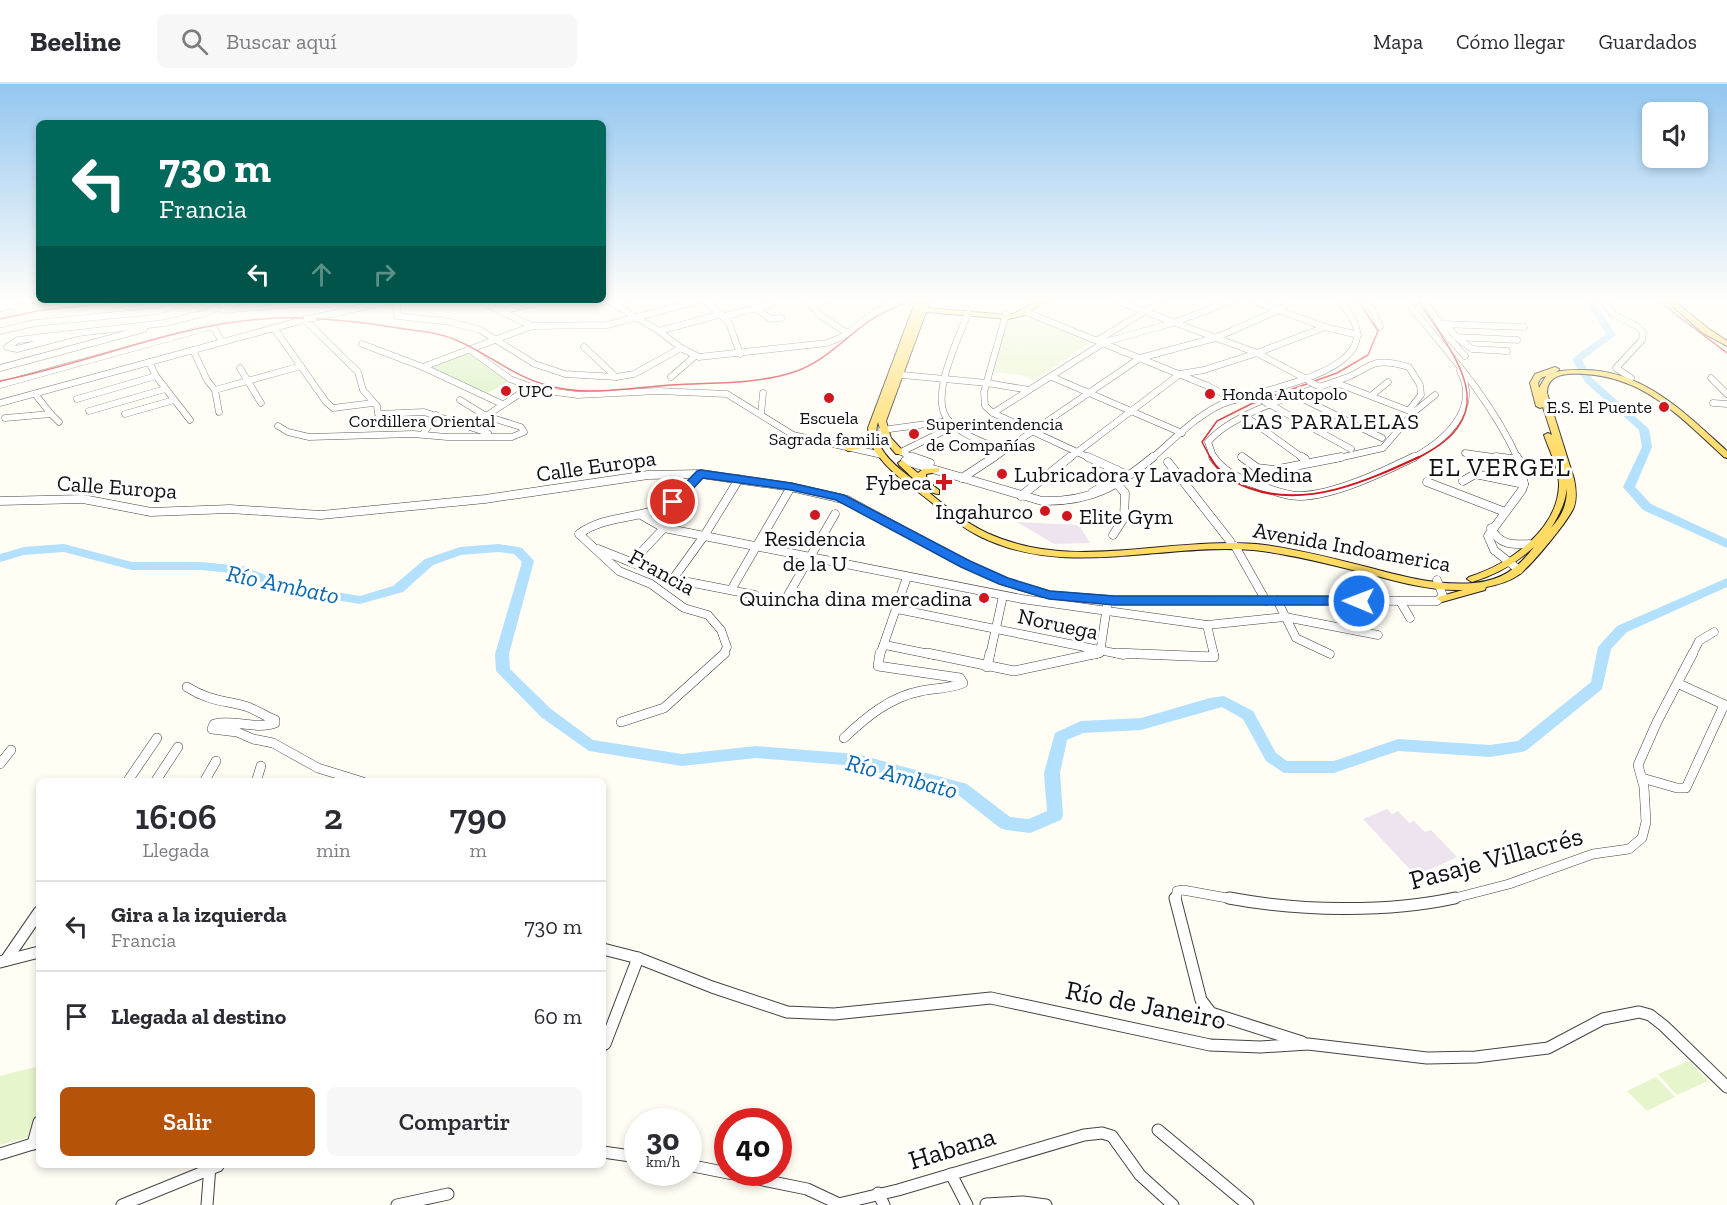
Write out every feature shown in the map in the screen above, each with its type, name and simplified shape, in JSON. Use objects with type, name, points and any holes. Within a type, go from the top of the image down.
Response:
[{"type":"main road","points":[[902,456],[892,464],[882,455],[873,439],[872,428],[903,352]]},
{"type":"main road","points":[[1539,392],[1546,379],[1558,373],[1576,371],[1614,374],[1631,378],[1671,398],[1727,448]]},
{"type":"main road","points":[[882,430],[882,421],[893,396],[895,374]]},
{"type":"main road","points":[[1614,374],[1664,398],[1727,455]]},
{"type":"main road","name":"Avenida Indoamerica","points":[[1438,583],[1483,577],[1509,564],[1550,523],[1559,509],[1563,484],[1539,392]]},
{"type":"main road","name":"Avenida Indoamerica","points":[[882,430],[886,439],[922,481],[967,516],[986,528],[1017,542],[1050,549],[1099,551],[1233,544],[1295,554],[1409,581],[1467,586],[1490,582],[1519,570],[1564,519],[1573,493],[1539,392]]},
{"type":"main road","points":[[848,448],[869,444],[873,439]]},
{"type":"main road","name":"Avenida Indoamerica","points":[[882,455],[969,526],[999,542],[1018,548],[1053,555],[1077,556],[1233,544]]},
{"type":"main road","points":[[922,481],[923,472],[936,470]]},
{"type":"main road","points":[[1442,600],[1483,588],[1490,582]]},
{"type":"street","points":[[0,368],[58,352]]},
{"type":"street","points":[[0,386],[121,352]]},
{"type":"street","points":[[0,403],[185,352]]},
{"type":"street","points":[[194,352],[207,380],[215,390],[219,412]]},
{"type":"street","points":[[291,352],[326,402],[333,408],[373,403]]},
{"type":"street","points":[[339,352],[358,372],[363,390],[377,406],[379,415],[424,412],[494,435]]},
{"type":"street","points":[[384,352],[423,367],[502,404]]},
{"type":"street","points":[[423,367],[461,352]]},
{"type":"street","points":[[474,352],[510,379],[530,387],[561,394],[658,391],[727,394],[793,435],[882,455]]},
{"type":"street","points":[[518,352],[547,370],[587,376],[615,377],[634,374],[673,352]]},
{"type":"street","points":[[589,352],[615,377]]},
{"type":"street","points":[[689,352],[695,356],[755,352]]},
{"type":"street","points":[[954,352],[945,378],[941,402],[942,411],[952,423],[1002,450]]},
{"type":"street","points":[[995,352],[983,400],[985,406],[993,413],[1126,475]]},
{"type":"street","points":[[993,413],[1052,377],[1086,352]]},
{"type":"street","points":[[1127,352],[1233,398],[1256,396],[1305,379],[1332,363],[1345,352]]},
{"type":"street","points":[[902,456],[936,470],[964,476],[1033,432],[1140,358],[1161,352]]},
{"type":"street","points":[[1446,352],[1473,384],[1497,420],[1519,460],[1524,484],[1521,494],[1491,528],[1489,541],[1509,564],[1519,570]]},
{"type":"street","points":[[1461,352],[1465,356]]},
{"type":"street","points":[[1631,352],[1616,368],[1631,378]]},
{"type":"street","points":[[1020,494],[1180,375],[1257,353],[1319,387]]},
{"type":"street","points":[[671,376],[695,356]]},
{"type":"street","points":[[149,362],[165,389],[190,420]]},
{"type":"street","points":[[1242,457],[1257,468],[1274,470],[1373,452],[1383,448],[1421,395],[1420,385],[1412,370],[1403,364],[1389,362],[1376,363],[1334,382],[1270,404],[1245,416],[1218,430],[1212,436],[1209,442],[1210,453],[1216,464],[1238,479],[1280,494],[1297,496],[1350,483],[1410,460],[1442,441],[1454,427],[1468,400],[1466,383],[1460,371]]},
{"type":"street","points":[[215,390],[301,366]]},
{"type":"street","points":[[240,368],[261,403]]},
{"type":"street","points":[[895,374],[987,383],[1029,390]]},
{"type":"street","points":[[77,399],[156,376]]},
{"type":"street","points":[[1052,377],[1180,431]]},
{"type":"street","points":[[1711,378],[1727,394]]},
{"type":"street","points":[[902,456],[1020,494],[1053,502],[1078,501],[1094,497],[1118,484],[1180,431],[1233,398],[1305,379]]},
{"type":"street","points":[[1334,382],[1411,411]]},
{"type":"street","points":[[1371,395],[1388,382]]},
{"type":"street","points":[[460,400],[486,416],[530,387]]},
{"type":"street","points":[[89,411],[165,389]]},
{"type":"street","points":[[761,414],[763,393]]},
{"type":"street","points":[[35,394],[60,422]]},
{"type":"street","points":[[1411,411],[1435,395]]},
{"type":"street","points":[[1256,396],[1350,449]]},
{"type":"street","points":[[1297,396],[1382,438]]},
{"type":"street","points":[[125,414],[174,400]]},
{"type":"street","points":[[1713,403],[1727,404]]},
{"type":"street","points":[[5,418],[51,414]]},
{"type":"street","points":[[423,434],[436,416]]},
{"type":"street","name":"Cordillera Oriental","points":[[278,426],[288,432],[309,437],[423,434],[447,437],[516,436],[524,432],[521,428],[486,416]]},
{"type":"street","points":[[1245,416],[1305,459]]},
{"type":"street","points":[[882,430],[952,423]]},
{"type":"street","points":[[902,456],[952,423]]},
{"type":"street","points":[[1465,453],[1519,460]]},
{"type":"street","points":[[1168,462],[1233,544],[1266,601]]},
{"type":"street","name":"Calle Europa","points":[[0,501],[83,499],[151,512],[230,509],[321,514],[455,502],[648,476],[701,474],[791,487],[847,500],[965,564],[1013,584],[1049,595],[1107,600],[1442,600]]},
{"type":"street","name":"Francia","points":[[621,723],[664,708],[725,653],[728,647],[721,630],[708,615],[684,608],[651,584],[619,571],[579,534],[581,531],[668,506],[701,474]]},
{"type":"street","points":[[1463,481],[1475,474],[1524,484]]},
{"type":"street","points":[[1020,494],[1060,497],[1090,493],[1126,475]]},
{"type":"street","points":[[673,579],[704,536],[739,479]]},
{"type":"street","points":[[1427,482],[1505,512]]},
{"type":"street","points":[[1113,535],[1124,519],[1125,493],[1118,484]]},
{"type":"street","points":[[731,590],[791,487]]},
{"type":"street","points":[[788,596],[835,514]]},
{"type":"street","points":[[641,515],[664,528],[1003,596],[1207,624],[1285,618],[1378,635]]},
{"type":"street","points":[[632,562],[664,528]]},
{"type":"street","points":[[1491,528],[1494,536],[1504,543],[1529,544]]},
{"type":"street","points":[[590,546],[673,579],[755,595]]},
{"type":"street","points":[[844,738],[867,715],[892,701],[919,692],[963,683],[960,678],[878,666],[877,663],[907,577]]},
{"type":"street","points":[[1438,583],[1442,600]]},
{"type":"street","points":[[987,667],[1003,596]]},
{"type":"street","points":[[885,645],[987,667],[1024,670],[1096,655],[1102,651],[1108,611],[1107,600]]},
{"type":"street","points":[[1277,600],[1296,638],[1330,654]]},
{"type":"street","points":[[1400,601],[1410,618]]},
{"type":"street","name":"Noruega","points":[[897,609],[1124,655],[1214,657],[1207,624]]},
{"type":"street","points":[[1678,684],[1725,705],[1686,788],[1677,788],[1642,778],[1638,765],[1699,641],[1714,632]]},
{"type":"street","points":[[187,687],[201,696],[232,705],[245,705],[275,720],[275,723],[268,726],[245,721],[221,721],[214,724],[212,729],[237,732],[253,739],[273,743],[318,768],[350,778]]},
{"type":"street","points":[[131,778],[157,738]]},
{"type":"street","points":[[158,778],[178,747]]},
{"type":"street","points":[[0,764],[11,750]]},
{"type":"street","points":[[206,778],[216,761]]},
{"type":"street","points":[[257,778],[261,766]]},
{"type":"street","name":"Pasaje Villacrés","points":[[1308,1044],[1211,1013],[1201,1000],[1175,898],[1177,891],[1183,890],[1243,901],[1356,909],[1407,907],[1453,899],[1509,884],[1593,854],[1629,849],[1642,838],[1646,822],[1642,778]]},
{"type":"street","points":[[3,961],[36,916]]},
{"type":"street","name":"Río de Janeiro","points":[[606,950],[638,958],[712,987],[787,1012],[834,1014],[991,998],[1210,1045],[1260,1047],[1308,1044],[1427,1058],[1476,1057],[1548,1048],[1603,1019],[1639,1012],[1650,1015],[1664,1026],[1727,1087]]},
{"type":"street","points":[[3,961],[36,953]]},
{"type":"street","points":[[606,1041],[638,958]]},
{"type":"street","points":[[1158,1130],[1248,1205]]},
{"type":"street","name":"Habana","points":[[837,1204],[881,1199],[898,1190],[951,1174],[1084,1135],[1102,1133],[1112,1136],[1140,1175],[1172,1204]]},
{"type":"street","points":[[0,1154],[36,1143]]},
{"type":"street","points":[[606,1152],[624,1154]]},
{"type":"street","points":[[123,1205],[208,1168]]},
{"type":"street","points":[[207,1205],[213,1168]]},
{"type":"street","points":[[951,1174],[967,1205]]},
{"type":"street","points":[[792,1186],[807,1189],[837,1204]]},
{"type":"street","points":[[397,1205],[448,1194]]},
{"type":"street","points":[[986,1204],[1023,1202],[1046,1205]]},
{"type":"shaded area","points":[[1017,522],[1079,525],[1090,543],[1054,544]]},
{"type":"shaded area","points":[[1387,809],[1392,814],[1398,811],[1409,823],[1414,821],[1425,832],[1431,830],[1457,857],[1416,876],[1363,819]]},
{"type":"green space","points":[[468,352],[510,381],[486,394],[428,367]]},
{"type":"green space","points":[[998,352],[1076,352],[1033,380],[1021,375],[993,372]]},
{"type":"green space","points":[[1689,1061],[1708,1081],[1677,1095],[1658,1074]]},
{"type":"green space","points":[[36,1067],[36,1116],[30,1137],[0,1145],[0,1076]]},
{"type":"green space","points":[[1656,1077],[1675,1097],[1647,1111],[1627,1091]]},
{"type":"waterway","name":"Río Ambato","points":[[1586,352],[1577,359],[1588,380],[1644,429],[1647,447],[1629,487],[1647,507],[1727,544]]},
{"type":"waterway","name":"Río Ambato","points":[[0,558],[24,551],[64,548],[132,566],[201,566],[243,570],[285,588],[360,600],[398,589],[429,562],[460,551],[498,548],[518,551],[528,561],[502,654],[503,671],[546,713],[589,745],[682,760],[756,752],[857,760],[962,789],[1006,823],[1030,826],[1055,815],[1052,773],[1060,737],[1081,727],[1141,724],[1210,703],[1224,701],[1248,715],[1271,757],[1284,767],[1334,767],[1398,745],[1490,751],[1522,746],[1597,685],[1605,647],[1622,629],[1727,582]]},
{"type":"railway","points":[[0,381],[108,352]]},
{"type":"railway","points":[[480,352],[534,381],[561,389],[592,391],[764,379],[804,368],[829,352]]},
{"type":"railway","points":[[1211,459],[1202,442],[1217,421],[1251,404],[1337,373],[1369,352]]},
{"type":"railway","points":[[1416,458],[1443,442],[1460,424],[1467,405],[1466,385],[1451,352]]},
{"type":"railway","points":[[1210,457],[1222,472],[1243,486],[1271,494],[1292,495],[1314,494],[1357,483],[1416,458]]},
{"type":"place","name":"UPC","points":[[506,391]]},
{"type":"place","name":"Honda Autopolo","points":[[1210,394]]},
{"type":"place","name":"Escuela Sagrada familia","points":[[829,398]]},
{"type":"place","name":"E.S. El Puente","points":[[1664,407]]},
{"type":"place","name":"Superintendencia de Compañías","points":[[914,434]]},
{"type":"place","name":"Lubricadora y Lavadora Medina","points":[[1002,474]]},
{"type":"place","name":"Fybeca","points":[[944,482]]},
{"type":"place","name":"Ingahurco","points":[[1045,511]]},
{"type":"place","name":"Residencia de la U","points":[[815,515]]},
{"type":"place","name":"Elite Gym","points":[[1067,516]]},
{"type":"place","name":"Quincha dina mercadina","points":[[984,598]]},
{"type":"district","name":"LAS PARALELAS","points":[[1331,421]]},
{"type":"district","name":"EL VERGEL","points":[[1500,467]]},
{"type":"route","points":[[673,502],[701,474],[791,487],[839,498],[847,500],[965,564],[1003,581],[1049,595],[1114,600],[1359,601]]}]
